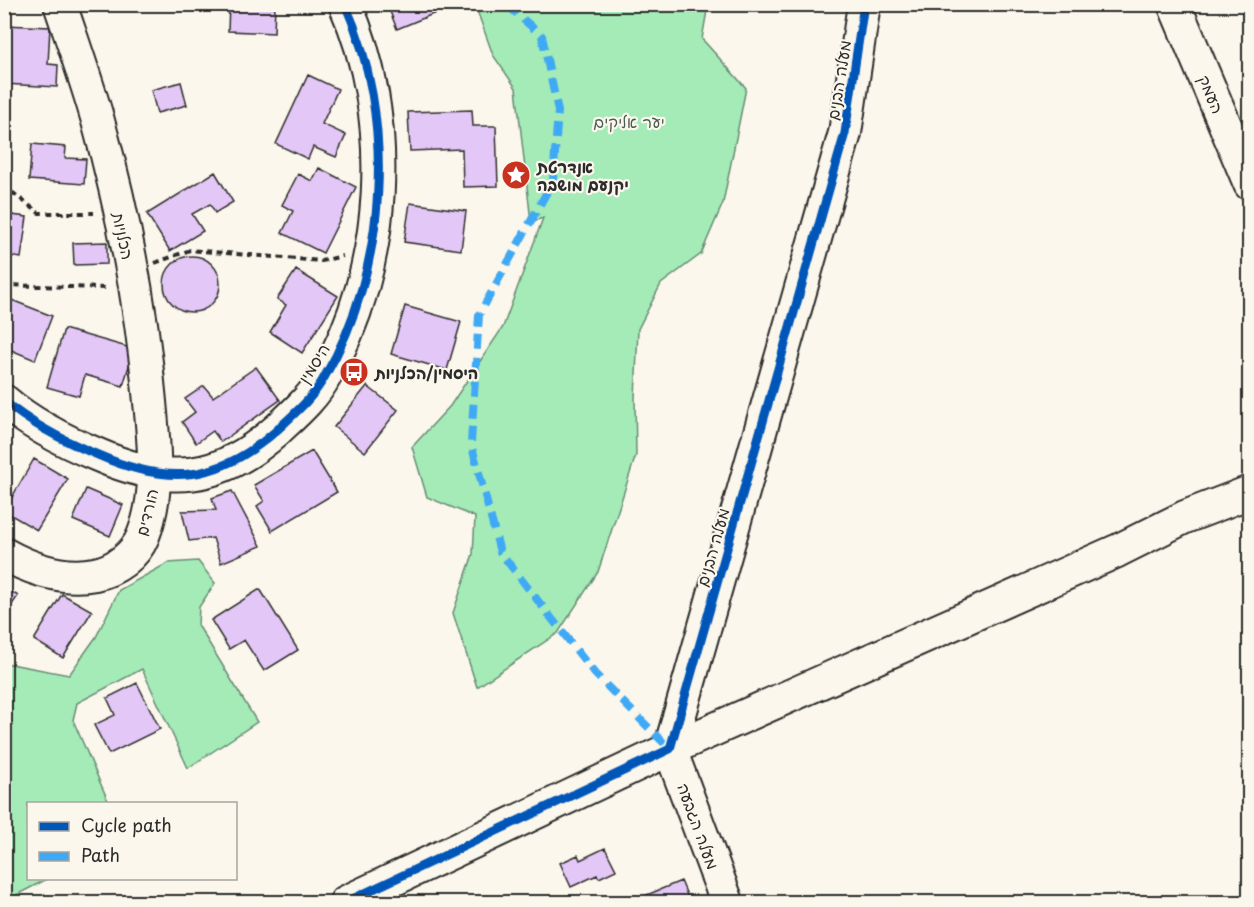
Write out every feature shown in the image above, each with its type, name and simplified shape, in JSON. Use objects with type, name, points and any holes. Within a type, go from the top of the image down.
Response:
[{"type":"street","name":"הכלניות","points":[[60,4],[98,121],[119,213],[148,381],[155,474]]},
{"type":"street","name":"היסמין","points":[[4,401],[22,416],[70,444],[117,464],[155,474],[199,473],[225,466],[256,448],[294,414],[324,379],[345,339],[360,292],[375,213],[378,158],[374,105],[367,68],[345,4]]},
{"type":"street","name":"מעלה הבנים","points":[[670,749],[845,133],[864,4]]},
{"type":"street","name":"העמק","points":[[1174,4],[1250,184]]},
{"type":"street","name":"הורדים","points":[[4,554],[20,563],[59,575],[87,576],[108,571],[127,558],[142,538],[155,474]]},
{"type":"street","points":[[346,903],[670,749],[1117,551],[1185,517],[1250,492]]},
{"type":"street","name":"מעלה הגבעה","points":[[670,749],[727,903]]},
{"type":"path","points":[[4,186],[39,213],[119,213]]},
{"type":"path","points":[[4,285],[104,288],[131,273],[190,250],[321,261],[369,251]]},
{"type":"green space","name":"יער אליקים","points":[[475,5],[708,5],[702,39],[746,88],[723,203],[701,254],[661,284],[638,329],[635,398],[636,455],[598,572],[558,633],[477,687],[453,613],[473,554],[475,517],[427,497],[412,447],[450,406],[503,327],[543,218],[531,222],[516,88],[493,55]]},
{"type":"green space","points":[[198,561],[215,583],[199,607],[198,625],[257,722],[188,768],[142,669],[77,703],[73,720],[109,802],[27,802],[27,880],[45,880],[5,901],[5,663],[69,675],[96,637],[119,590],[168,563]]},
{"type":"building","points":[[229,4],[275,4],[274,33],[228,31]]},
{"type":"building","points":[[387,4],[449,4],[450,7],[397,29]]},
{"type":"building","points":[[4,25],[50,27],[48,64],[58,65],[57,87],[4,84]]},
{"type":"building","points":[[308,75],[338,89],[322,124],[346,135],[336,157],[313,147],[308,159],[276,144]]},
{"type":"building","points":[[181,82],[187,105],[157,113],[151,90]]},
{"type":"building","points":[[472,110],[473,126],[496,126],[498,186],[463,187],[462,149],[410,151],[408,112]]},
{"type":"building","points":[[4,119],[11,120],[6,173],[4,172]]},
{"type":"building","points":[[32,144],[66,147],[65,158],[86,159],[84,184],[29,180]]},
{"type":"building","points":[[319,168],[356,187],[323,253],[282,233],[293,211],[282,205],[298,174],[312,181]]},
{"type":"building","points":[[215,172],[233,202],[215,213],[210,204],[192,214],[203,231],[170,251],[147,214]]},
{"type":"building","points":[[410,203],[466,211],[461,250],[404,242]]},
{"type":"building","points":[[4,214],[27,217],[21,258],[4,255]]},
{"type":"building","points":[[107,242],[107,264],[74,265],[73,243]]},
{"type":"building","points":[[186,256],[198,256],[208,260],[216,268],[220,284],[216,300],[208,308],[198,312],[186,312],[176,308],[168,300],[164,290],[164,278],[168,268],[176,260]]},
{"type":"building","points":[[296,270],[338,296],[302,353],[270,332],[286,305],[277,299]]},
{"type":"building","points":[[4,297],[52,316],[35,360],[4,347]]},
{"type":"building","points":[[405,306],[461,322],[447,370],[391,354]]},
{"type":"building","points":[[64,329],[134,349],[123,386],[85,375],[79,396],[47,387]]},
{"type":"building","points":[[256,367],[280,400],[221,442],[213,431],[196,443],[182,422],[195,412],[185,399],[204,386],[213,397]]},
{"type":"building","points":[[367,386],[398,410],[365,452],[334,427]]},
{"type":"building","points":[[312,451],[337,492],[272,531],[257,506],[264,501],[254,485]]},
{"type":"building","points":[[34,459],[68,479],[37,530],[4,511]]},
{"type":"building","points":[[86,489],[123,505],[110,536],[73,520]]},
{"type":"building","points":[[232,491],[261,546],[221,563],[213,538],[189,541],[182,511],[216,510],[212,498]]},
{"type":"building","points":[[4,587],[18,596],[4,616]]},
{"type":"building","points":[[260,589],[298,650],[264,671],[244,640],[229,649],[211,620]]},
{"type":"building","points":[[62,594],[92,611],[63,658],[34,640]]},
{"type":"building","points":[[137,683],[160,729],[109,754],[94,725],[115,715],[107,698]]},
{"type":"building","points":[[605,848],[616,870],[599,878],[597,875],[571,887],[560,863],[578,855],[580,860]]},
{"type":"building","points":[[681,881],[690,902],[632,901]]},
{"type":"marked path","points":[[506,4],[542,36],[558,111],[553,181],[479,315],[471,443],[500,552],[595,674],[670,749]]},
{"type":"cycle path","points":[[4,401],[37,425],[85,450],[124,465],[148,471],[192,474],[214,469],[256,447],[309,398],[325,376],[346,334],[362,289],[372,241],[378,192],[378,143],[372,95],[361,48],[345,4]]},
{"type":"cycle path","points":[[346,902],[670,749],[845,133],[864,4]]},
{"type":"place","name":"אנדרטת יקנעם מושבה","points":[[516,175]]},
{"type":"place","name":"היסמין/הכלניות","points":[[354,372]]}]
